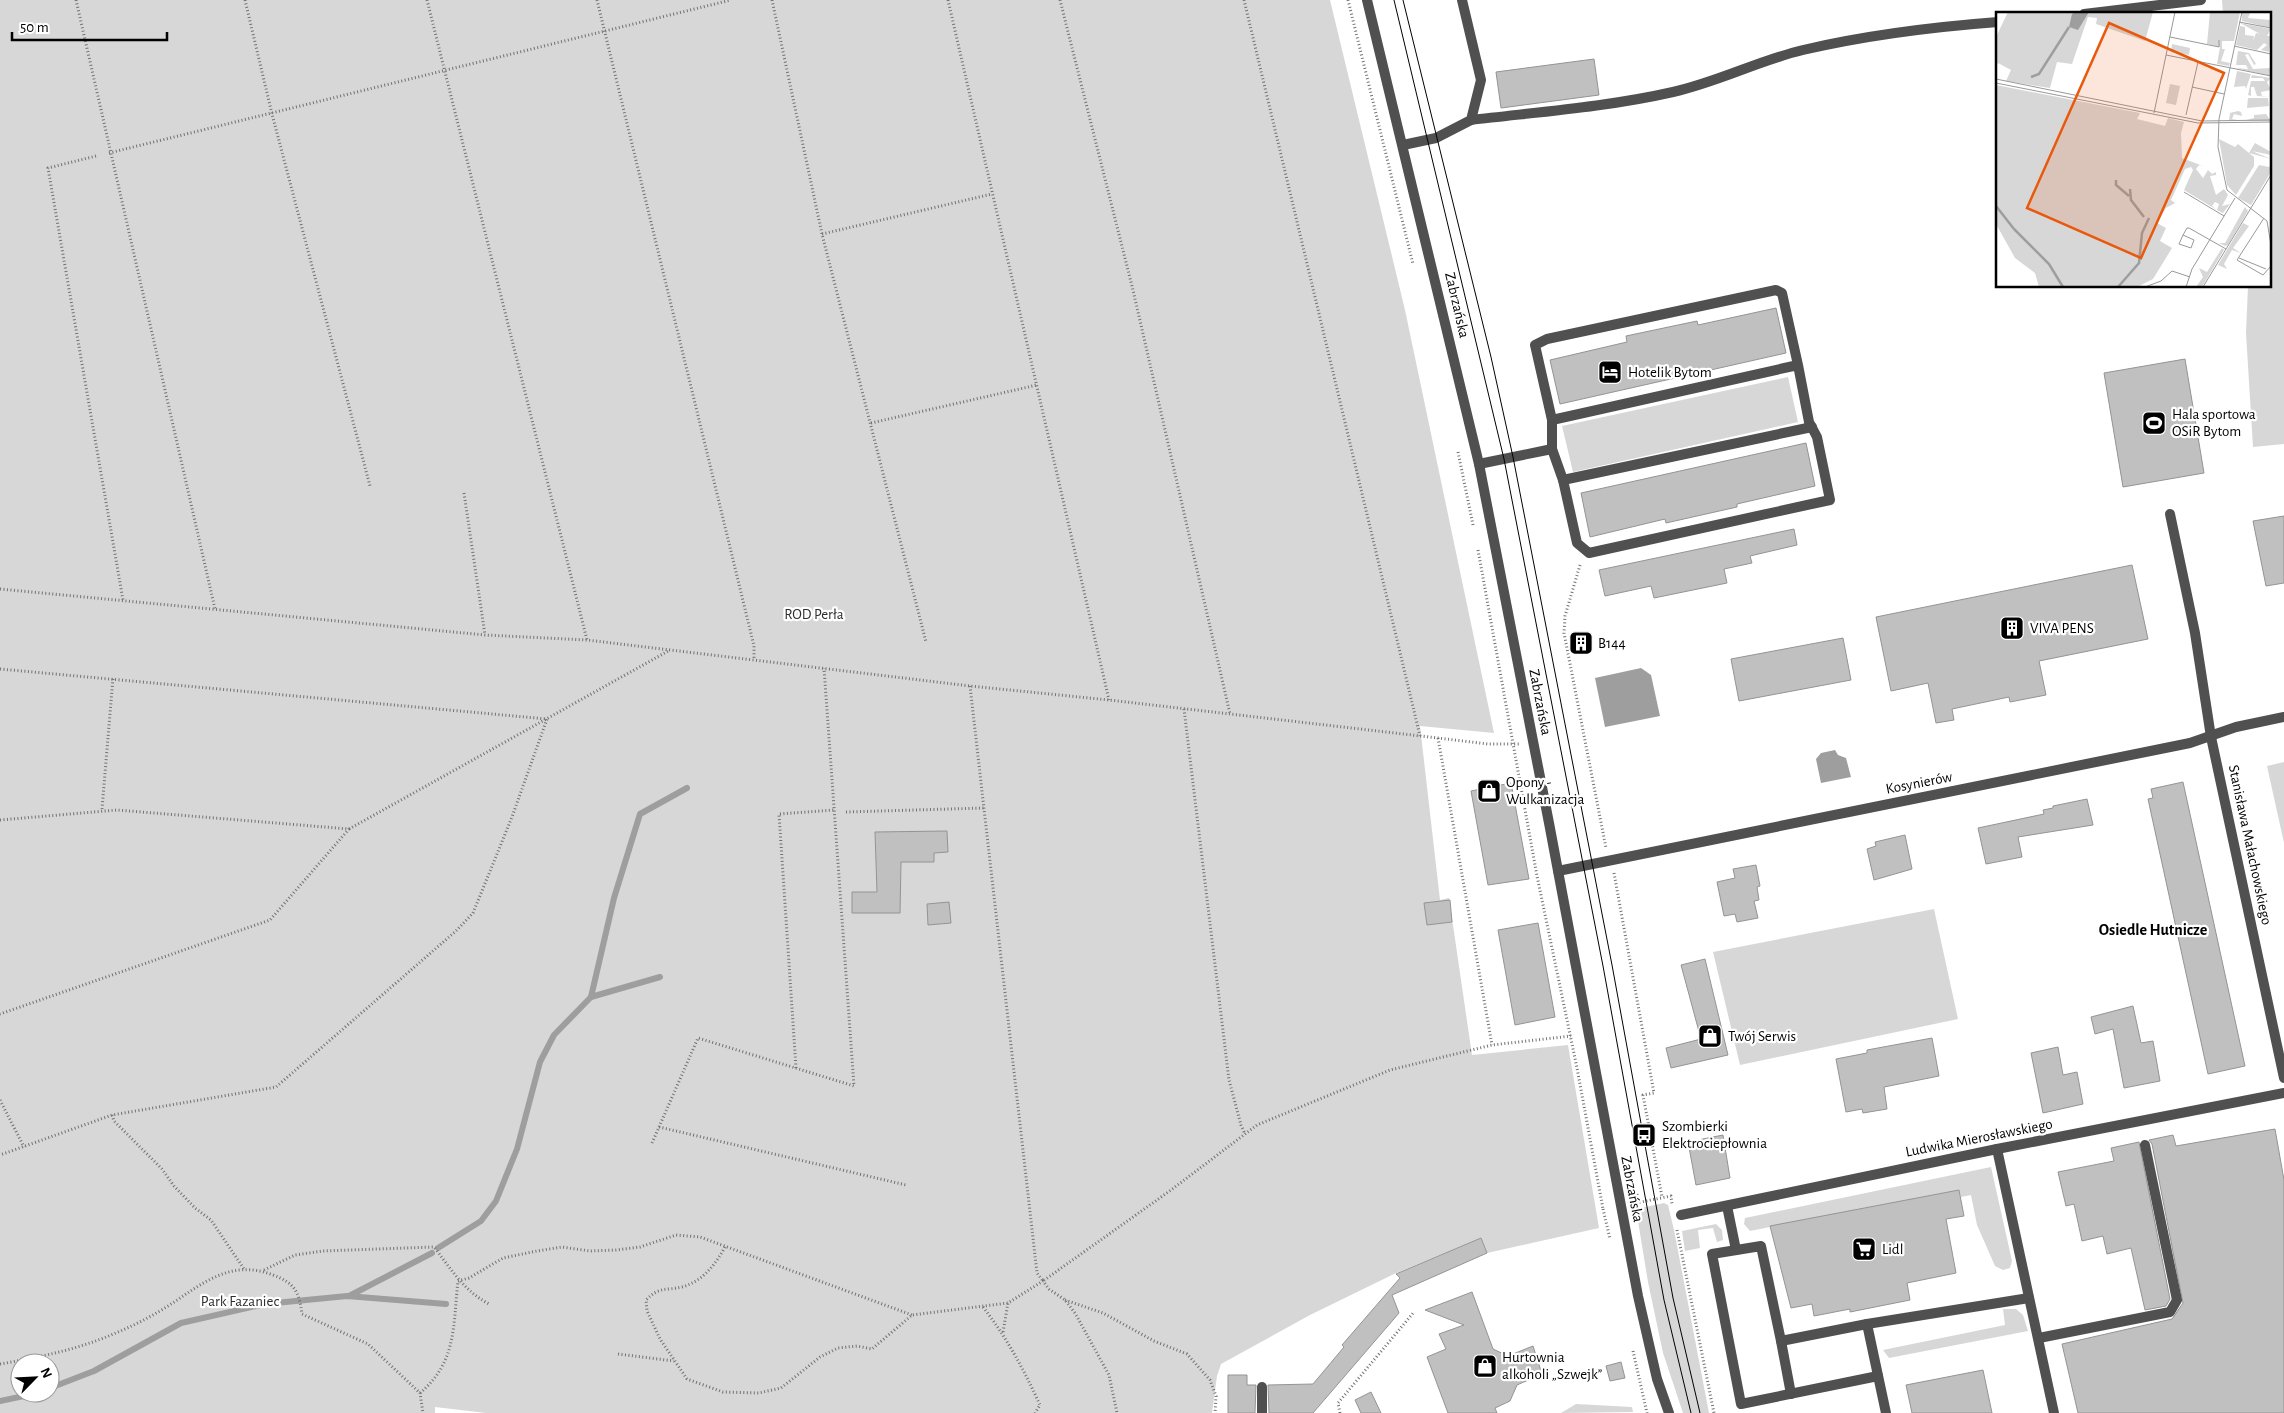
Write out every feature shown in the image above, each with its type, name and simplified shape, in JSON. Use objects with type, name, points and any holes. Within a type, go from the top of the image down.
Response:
[{"type":"street","name":"Zabrzańska","points":[[1367,0],[1479,464],[1638,1296],[1658,1379],[1669,1413]]},
{"type":"street","points":[[1462,0],[1481,80],[1470,120]]},
{"type":"street","points":[[2116,12],[2201,0]]},
{"type":"street","points":[[1403,146],[1436,138],[1470,120],[1591,106],[1673,92],[1721,78],[1802,50],[1920,28],[1996,22]]},
{"type":"street","points":[[1776,290],[1782,293],[1798,365],[1812,427],[1817,437],[1830,500],[1589,553],[1577,543],[1563,480],[1552,449],[1552,420],[1535,345],[1547,339],[1776,290]]},
{"type":"street","points":[[1552,420],[1798,365]]},
{"type":"street","points":[[1563,480],[1812,427]]},
{"type":"street","points":[[1479,464],[1552,449]]},
{"type":"street","name":"Stanisława Małachowskiego","points":[[2170,514],[2195,633],[2211,737],[2284,1078]]},
{"type":"street","name":"Kosynierów","points":[[1558,871],[2181,746],[2236,727],[2284,718]]},
{"type":"street","name":"Ludwika Mierosławskiego","points":[[1677,1212],[1727,1206],[2284,1093]]},
{"type":"street","points":[[2039,1338],[2170,1312],[2177,1300],[2145,1145]]},
{"type":"street","points":[[1997,1150],[2054,1413]]},
{"type":"street","points":[[1727,1206],[1736,1250]]},
{"type":"street","points":[[1791,1394],[1761,1246],[1712,1254],[1741,1404],[1791,1394],[1878,1376]]},
{"type":"street","points":[[1781,1341],[1867,1324],[2029,1298]]},
{"type":"street","points":[[1867,1324],[1886,1413]]},
{"type":"street","points":[[1262,1387],[1262,1413]]},
{"type":"path","points":[[76,0],[109,153],[215,609]]},
{"type":"path","points":[[245,0],[272,114],[370,486]]},
{"type":"path","points":[[427,0],[587,640]]},
{"type":"path","points":[[596,0],[754,646],[754,659]]},
{"type":"path","points":[[109,153],[731,0]]},
{"type":"path","points":[[772,0],[822,234],[926,642]]},
{"type":"path","points":[[948,0],[1109,700]]},
{"type":"path","points":[[1060,0],[1133,290],[1230,714]]},
{"type":"path","points":[[1244,0],[1420,736]]},
{"type":"path","points":[[1348,0],[1414,267]]},
{"type":"path","points":[[96,156],[48,168],[123,600]]},
{"type":"path","points":[[822,234],[992,194]]},
{"type":"path","points":[[871,423],[1037,385]]},
{"type":"path","points":[[1456,443],[1475,533]]},
{"type":"path","points":[[464,493],[485,635]]},
{"type":"path","points":[[1477,542],[1537,876],[1603,1209]]},
{"type":"path","points":[[1583,547],[1576,583],[1565,616],[1564,633],[1607,851]]},
{"type":"path","points":[[0,589],[485,635],[587,640],[970,686],[1109,700],[1488,744],[1533,744]]},
{"type":"path","points":[[0,1014],[270,920],[350,829],[672,649]]},
{"type":"path","points":[[652,1143],[698,1038],[854,1086],[824,668]]},
{"type":"path","points":[[0,669],[547,719]]},
{"type":"path","points":[[102,810],[114,678]]},
{"type":"path","points":[[970,686],[1037,1272],[1049,1289],[1065,1300],[1103,1313],[1154,1341],[1187,1354],[1210,1380],[1216,1396],[1216,1413]]},
{"type":"path","points":[[1184,709],[1229,1080],[1245,1134]]},
{"type":"path","points":[[0,1155],[112,1115],[276,1087],[456,931],[473,913],[512,817],[547,719]]},
{"type":"path","points":[[1438,738],[1492,1045]]},
{"type":"path","points":[[846,812],[984,808]]},
{"type":"path","points":[[0,820],[102,810],[350,829]]},
{"type":"path","points":[[796,1068],[779,814],[834,810]]},
{"type":"path","points":[[1613,870],[1654,1093],[1643,1095],[1662,1198],[1671,1196],[1677,1212]]},
{"type":"path","points":[[458,1281],[469,1278],[503,1258],[562,1247],[590,1251],[640,1247],[676,1235],[700,1237],[912,1315],[1008,1303],[1043,1281],[1171,1190],[1257,1125],[1390,1070],[1492,1045],[1570,1036],[1588,1032]]},
{"type":"path","points":[[0,1100],[24,1147]]},
{"type":"path","points":[[112,1115],[114,1121],[162,1169],[174,1186],[195,1208],[211,1220],[244,1269]]},
{"type":"path","points":[[659,1127],[906,1185]]},
{"type":"path","points":[[1637,1194],[1638,1202]]},
{"type":"path","points":[[1676,1226],[1714,1413]]},
{"type":"path","points":[[263,1271],[294,1255],[323,1251],[434,1247],[458,1281],[478,1299],[489,1304]]},
{"type":"path","points":[[726,1247],[712,1270],[684,1286],[655,1291],[646,1300],[647,1311],[660,1338],[687,1379],[723,1392],[759,1393],[781,1388],[820,1357],[838,1348],[857,1346],[872,1349],[912,1315]]},
{"type":"path","points":[[0,1364],[46,1356],[85,1346],[142,1321],[169,1305],[193,1287],[220,1274],[244,1269],[263,1271],[284,1279],[299,1294],[302,1314],[368,1344],[420,1393],[424,1413]]},
{"type":"path","points":[[420,1393],[432,1383],[445,1365],[452,1342],[458,1281]]},
{"type":"path","points":[[1065,1300],[1075,1313],[1109,1375],[1117,1413]]},
{"type":"path","points":[[1003,1332],[1008,1303]]},
{"type":"path","points":[[983,1307],[1003,1332],[1022,1364],[1040,1405],[1035,1413]]},
{"type":"path","points":[[1340,1413],[1338,1403],[1414,1312]]},
{"type":"path","points":[[1632,1344],[1647,1413]]},
{"type":"path","points":[[618,1354],[675,1362]]},
{"type":"green space","name":"ROD Perła","points":[[0,0],[1330,0],[1405,310],[1494,733],[1420,726],[1440,900],[1449,898],[1472,1055],[1568,1045],[1599,1228],[1487,1253],[1481,1238],[1394,1274],[1310,1315],[1221,1364],[1217,1376],[1212,1413],[486,1413],[435,1407],[435,1413],[0,1413]]},
{"type":"green space","points":[[2222,0],[2284,0],[2284,444],[2253,447],[2246,333],[2248,288],[2272,288],[2272,12],[2223,12]]},
{"type":"green space","points":[[1788,377],[1798,422],[1573,472],[1562,426]]},
{"type":"green space","points":[[2284,762],[2284,843],[2267,766]]},
{"type":"green space","points":[[1934,909],[1958,1019],[1740,1065],[1713,952]]},
{"type":"green space","points":[[1991,1167],[2012,1261],[2010,1268],[2003,1270],[1995,1266],[1977,1225],[1971,1195],[1961,1197],[1959,1190],[1750,1231],[1744,1224],[1745,1218]]},
{"type":"green space","points":[[1664,1203],[1668,1205],[1674,1230],[1709,1413],[1683,1413],[1663,1353],[1648,1282],[1636,1209]]},
{"type":"green space","points":[[1716,1224],[1722,1230],[1723,1240],[1717,1242],[1713,1228],[1698,1230],[1700,1248],[1685,1251],[1682,1231]]},
{"type":"green space","points":[[2003,1309],[2016,1309],[2023,1315],[2028,1331],[1889,1358],[1883,1350],[2005,1325]]},
{"type":"green space","points":[[1576,1404],[1632,1407],[1633,1412],[1561,1413]]},
{"type":"shaded area","points":[[1641,668],[1651,675],[1660,716],[1605,727],[1595,678]]},
{"type":"shaded area","points":[[1835,750],[1838,755],[1846,758],[1851,777],[1821,783],[1816,759],[1821,753]]},
{"type":"building","points":[[1594,59],[1599,95],[1501,108],[1496,72]]},
{"type":"building","points":[[1776,308],[1786,353],[1560,404],[1550,360],[1627,342],[1626,336],[1697,321],[1698,325]]},
{"type":"building","name":"Hala sportowa OSiR Bytom","points":[[2185,359],[2204,473],[2123,487],[2104,373]]},
{"type":"building","points":[[1806,443],[1815,486],[1737,504],[1737,507],[1666,523],[1665,519],[1590,537],[1581,493]]},
{"type":"building","points":[[2284,516],[2284,583],[2266,586],[2253,521]]},
{"type":"building","points":[[1794,529],[1797,545],[1750,556],[1752,563],[1724,569],[1727,583],[1654,598],[1651,586],[1605,596],[1599,570]]},
{"type":"building","name":"VIVA PENS","points":[[2132,565],[2148,639],[2039,661],[2046,695],[2010,702],[2009,697],[1952,709],[1954,720],[1936,723],[1928,683],[1891,691],[1876,617]]},
{"type":"building","name":"B144","points":[[1587,633],[1590,650],[1574,653],[1570,636]]},
{"type":"building","points":[[1843,638],[1851,680],[1739,701],[1731,659]]},
{"type":"building","points":[[2183,782],[2245,1066],[2208,1074],[2148,799],[2153,798],[2151,789]]},
{"type":"building","points":[[1511,783],[1529,879],[1488,885],[1471,791]]},
{"type":"building","points":[[2087,799],[2093,825],[2018,837],[2022,857],[1986,864],[1978,828],[2044,814],[2043,810],[2053,808],[2053,806]]},
{"type":"building","points":[[947,831],[948,852],[934,853],[934,862],[901,862],[900,913],[852,913],[852,892],[877,892],[875,832]]},
{"type":"building","points":[[1905,835],[1912,869],[1874,880],[1867,849],[1876,846],[1875,842]]},
{"type":"building","points":[[1756,865],[1760,886],[1757,887],[1759,900],[1754,901],[1758,918],[1737,922],[1735,914],[1724,916],[1717,882],[1735,878],[1733,869]]},
{"type":"building","points":[[1450,900],[1452,922],[1427,925],[1424,903]]},
{"type":"building","points":[[949,902],[951,923],[928,925],[927,904]]},
{"type":"building","points":[[1538,923],[1555,1017],[1515,1025],[1498,930]]},
{"type":"building","points":[[1705,959],[1728,1055],[1671,1068],[1666,1048],[1701,1039],[1681,965]]},
{"type":"building","points":[[2133,1006],[2141,1043],[2153,1041],[2160,1081],[2124,1088],[2113,1029],[2095,1034],[2091,1017]]},
{"type":"building","points":[[1932,1038],[1939,1076],[1884,1087],[1887,1109],[1863,1113],[1862,1109],[1846,1112],[1836,1059],[1867,1053],[1867,1050]]},
{"type":"building","points":[[2058,1047],[2063,1075],[2077,1072],[2083,1104],[2043,1113],[2031,1053]]},
{"type":"building","points":[[2275,1129],[2284,1180],[2284,1413],[2078,1413],[2062,1344],[2172,1319],[2183,1303],[2152,1144],[2149,1140],[2173,1135],[2176,1146]]},
{"type":"building","points":[[1723,1135],[1730,1178],[1696,1185],[1688,1142]]},
{"type":"building","points":[[2139,1142],[2170,1299],[2166,1306],[2145,1310],[2131,1248],[2107,1254],[2103,1236],[2082,1241],[2074,1204],[2066,1206],[2058,1172],[2114,1161],[2111,1148]]},
{"type":"building","name":"Lidl","points":[[1959,1190],[1964,1216],[1946,1219],[1956,1273],[1907,1283],[1910,1300],[1850,1312],[1850,1309],[1814,1316],[1812,1304],[1791,1308],[1770,1226]]},
{"type":"building","points":[[1481,1238],[1487,1253],[1392,1295],[1399,1313],[1313,1413],[1269,1413],[1268,1385],[1313,1384],[1344,1347],[1342,1345],[1400,1278],[1396,1274]]},
{"type":"building","name":"Hurtownia alkoholi „Szwejk”","points":[[1472,1292],[1493,1349],[1508,1356],[1533,1346],[1542,1374],[1517,1385],[1510,1401],[1495,1408],[1497,1413],[1448,1413],[1427,1357],[1446,1349],[1439,1334],[1464,1325],[1425,1310]]},
{"type":"building","points":[[1621,1362],[1625,1378],[1610,1381],[1606,1366]]},
{"type":"building","points":[[1983,1370],[1992,1413],[1912,1413],[1906,1385]]},
{"type":"building","points":[[1228,1375],[1247,1375],[1247,1385],[1256,1385],[1255,1413],[1228,1413]]},
{"type":"building","points":[[1371,1392],[1381,1413],[1361,1413],[1355,1400]]},
{"type":"waterway","points":[[591,997],[614,898],[640,814],[687,788]]},
{"type":"waterway","points":[[438,1248],[481,1221],[496,1201],[517,1149],[540,1062],[554,1035],[591,997],[660,977]]},
{"type":"waterway","points":[[349,1296],[432,1253]]},
{"type":"waterway","points":[[60,1384],[94,1371],[181,1323],[265,1304],[347,1296],[446,1304]]},
{"type":"waterway","points":[[0,1401],[10,1399]]},
{"type":"tram line","points":[[1394,0],[1504,459],[1603,966],[1664,1300],[1691,1413]]},
{"type":"tram line","points":[[1403,0],[1491,357],[1513,457],[1612,965],[1673,1298],[1700,1413]]},
{"type":"place","name":"Hotelik Bytom","points":[[1610,372]]},
{"type":"place","name":"Hala sportowa OSiR Bytom","points":[[2154,423]]},
{"type":"place","name":"VIVA PENS","points":[[2012,628]]},
{"type":"place","name":"B144","points":[[1581,643]]},
{"type":"place","name":"Opony - Wulkanizacja","points":[[1489,791]]},
{"type":"place","name":"Twój Serwis","points":[[1710,1036]]},
{"type":"place","name":"Szombierki Elektrociepłownia","points":[[1644,1135]]},
{"type":"place","name":"Lidl","points":[[1864,1249]]},
{"type":"place","name":"Hurtownia alkoholi „Szwejk”","points":[[1485,1366]]},
{"type":"district","name":"Osiedle Hutnicze","points":[[2153,930]]},
{"type":"park label","name":"Park Fazaniec","points":[[240,1301]]}]
